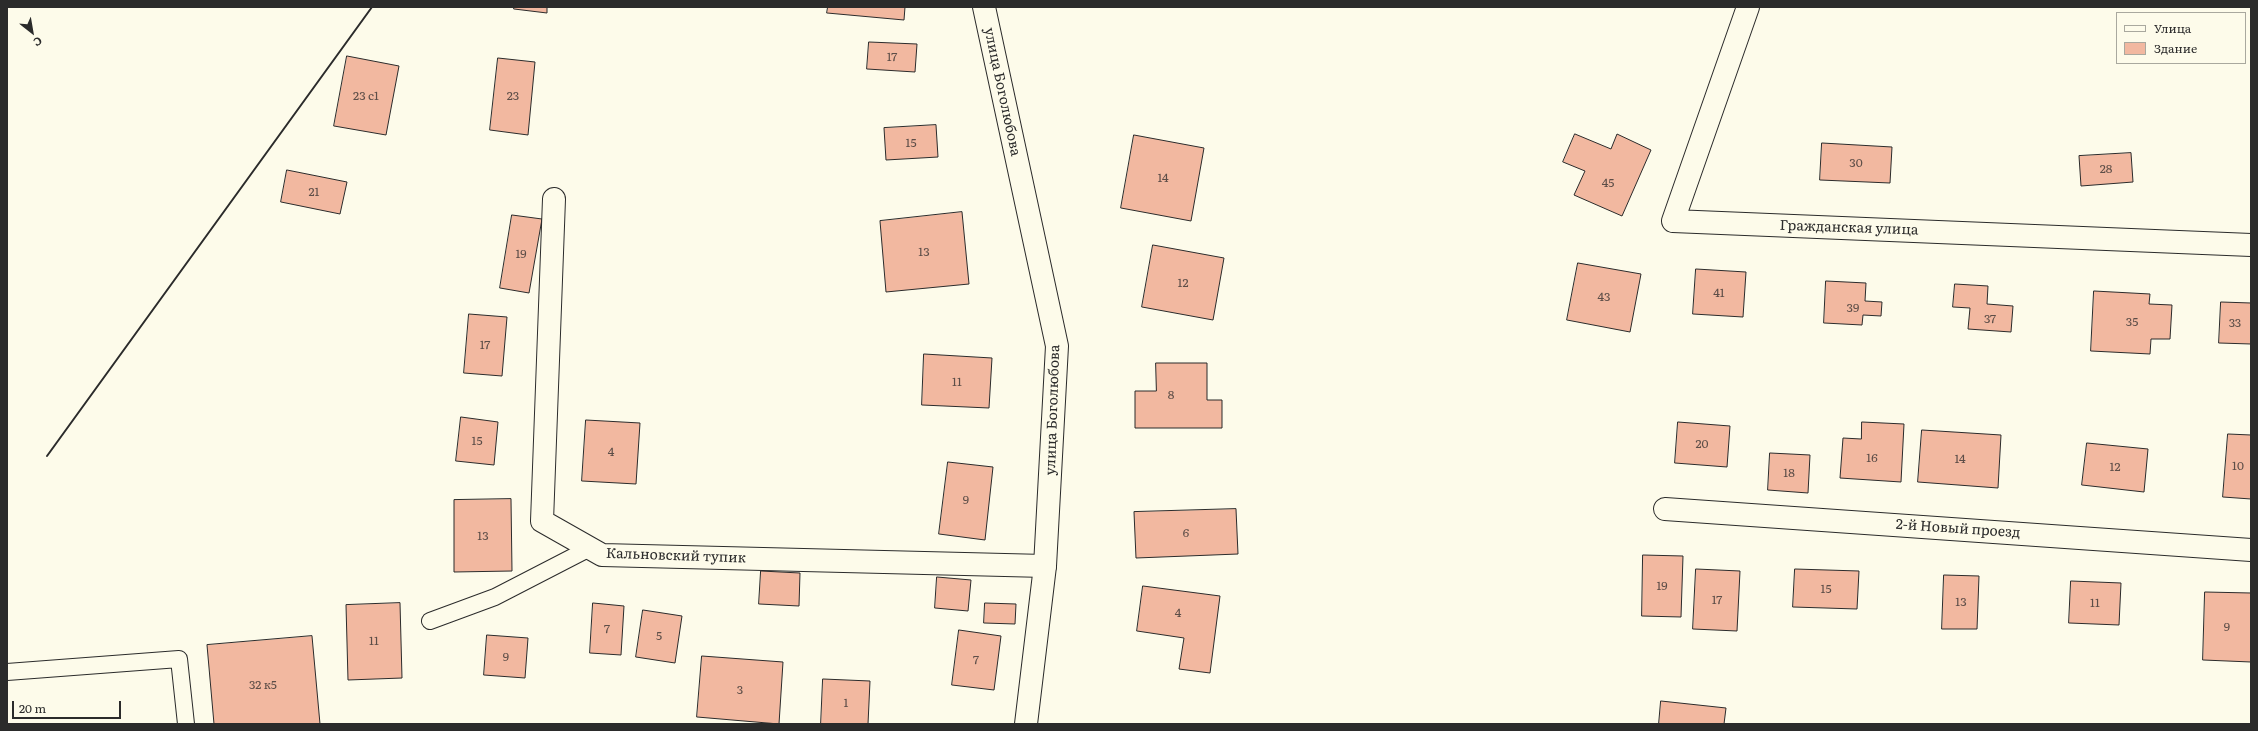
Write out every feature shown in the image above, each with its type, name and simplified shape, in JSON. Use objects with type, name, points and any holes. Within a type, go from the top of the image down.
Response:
[{"type":"street","name":"улица Боголюбова","points":[[984,7],[1057,346],[1045,566],[1026,724]]},
{"type":"street","name":"Гражданская улица","points":[[1748,7],[1673,220],[2251,245]]},
{"type":"street","name":"Кальновский тупик","points":[[554,198],[542,521],[602,555],[1045,566]]},
{"type":"street","name":"2-й Новый проезд","points":[[1665,509],[2251,550]]},
{"type":"lane","points":[[430,621],[495,598],[590,548]]},
{"type":"lane","points":[[7,672],[179,659],[186,724]]},
{"type":"building","points":[[514,7],[547,7],[547,13],[514,9]]},
{"type":"building","points":[[828,7],[905,7],[904,20],[827,13]]},
{"type":"building","points":[[869,42],[917,44],[915,72],[867,69]]},
{"type":"building","points":[[347,56],[399,66],[386,135],[334,126]]},
{"type":"building","points":[[498,58],[535,62],[528,135],[490,130]]},
{"type":"building","points":[[936,125],[938,157],[886,160],[884,128]]},
{"type":"building","points":[[1575,134],[1611,149],[1617,134],[1651,150],[1622,216],[1574,195],[1585,171],[1563,162]]},
{"type":"building","points":[[1134,135],[1204,148],[1191,221],[1121,208]]},
{"type":"building","points":[[1822,143],[1892,147],[1890,183],[1820,180]]},
{"type":"building","points":[[2131,153],[2133,182],[2081,186],[2079,156]]},
{"type":"building","points":[[287,170],[347,182],[340,214],[281,202]]},
{"type":"building","points":[[962,212],[969,284],[886,292],[880,221]]},
{"type":"building","points":[[512,215],[542,219],[529,293],[500,288]]},
{"type":"building","points":[[1153,245],[1224,258],[1213,320],[1142,307]]},
{"type":"building","points":[[1578,263],[1641,274],[1630,332],[1567,320]]},
{"type":"building","points":[[1696,269],[1746,272],[1743,317],[1693,314]]},
{"type":"building","points":[[1826,281],[1866,283],[1865,301],[1882,302],[1881,316],[1863,315],[1862,325],[1824,323]]},
{"type":"building","points":[[1955,284],[1988,286],[1987,304],[2013,306],[2011,332],[1968,329],[1970,308],[1953,307]]},
{"type":"building","points":[[2094,291],[2150,294],[2149,304],[2172,305],[2170,339],[2151,339],[2150,354],[2091,351]]},
{"type":"building","points":[[2221,302],[2251,303],[2251,344],[2219,343]]},
{"type":"building","points":[[469,314],[507,317],[502,376],[464,373]]},
{"type":"building","points":[[924,354],[992,358],[989,408],[922,405]]},
{"type":"building","points":[[1156,363],[1207,363],[1207,400],[1222,400],[1222,428],[1135,428],[1135,391],[1156,391]]},
{"type":"building","points":[[461,417],[498,422],[494,465],[456,461]]},
{"type":"building","points":[[586,420],[640,423],[636,484],[582,481]]},
{"type":"building","points":[[1678,422],[1730,426],[1727,467],[1675,463]]},
{"type":"building","points":[[1862,422],[1904,424],[1901,482],[1840,478],[1843,438],[1861,439]]},
{"type":"building","points":[[1922,430],[2001,435],[1998,488],[1918,482]]},
{"type":"building","points":[[2228,434],[2251,435],[2251,499],[2223,497]]},
{"type":"building","points":[[2087,443],[2148,449],[2144,492],[2082,485]]},
{"type":"building","points":[[1770,453],[1810,455],[1808,493],[1768,490]]},
{"type":"building","points":[[948,462],[993,467],[985,540],[939,534]]},
{"type":"building","points":[[511,499],[512,571],[454,572],[454,500]]},
{"type":"building","points":[[1236,509],[1238,554],[1136,558],[1134,512]]},
{"type":"building","points":[[1643,555],[1683,556],[1681,617],[1642,616]]},
{"type":"building","points":[[1696,569],[1740,571],[1737,631],[1693,629]]},
{"type":"building","points":[[1795,569],[1859,571],[1857,609],[1793,607]]},
{"type":"building","points":[[761,571],[800,573],[799,606],[759,604]]},
{"type":"building","points":[[1944,575],[1979,576],[1977,629],[1942,629]]},
{"type":"building","points":[[937,577],[971,580],[968,611],[935,608]]},
{"type":"building","points":[[2071,581],[2121,583],[2119,625],[2069,623]]},
{"type":"building","points":[[1143,586],[1220,596],[1210,673],[1179,669],[1184,638],[1137,631]]},
{"type":"building","points":[[2205,592],[2251,593],[2251,662],[2203,660]]},
{"type":"building","points":[[400,603],[402,678],[348,680],[346,605]]},
{"type":"building","points":[[593,603],[624,606],[621,655],[590,653]]},
{"type":"building","points":[[985,603],[1016,604],[1015,624],[984,623]]},
{"type":"building","points":[[643,610],[682,616],[675,663],[636,657]]},
{"type":"building","points":[[959,630],[1001,636],[994,690],[952,685]]},
{"type":"building","points":[[487,635],[528,638],[525,678],[484,675]]},
{"type":"building","points":[[312,636],[320,724],[214,724],[207,645]]},
{"type":"building","points":[[702,656],[783,662],[779,724],[697,717]]},
{"type":"building","points":[[823,679],[870,681],[868,724],[821,724]]},
{"type":"building","points":[[1661,701],[1726,708],[1724,724],[1659,724]]},
{"type":"wall","points":[[47,456],[372,7]]}]
